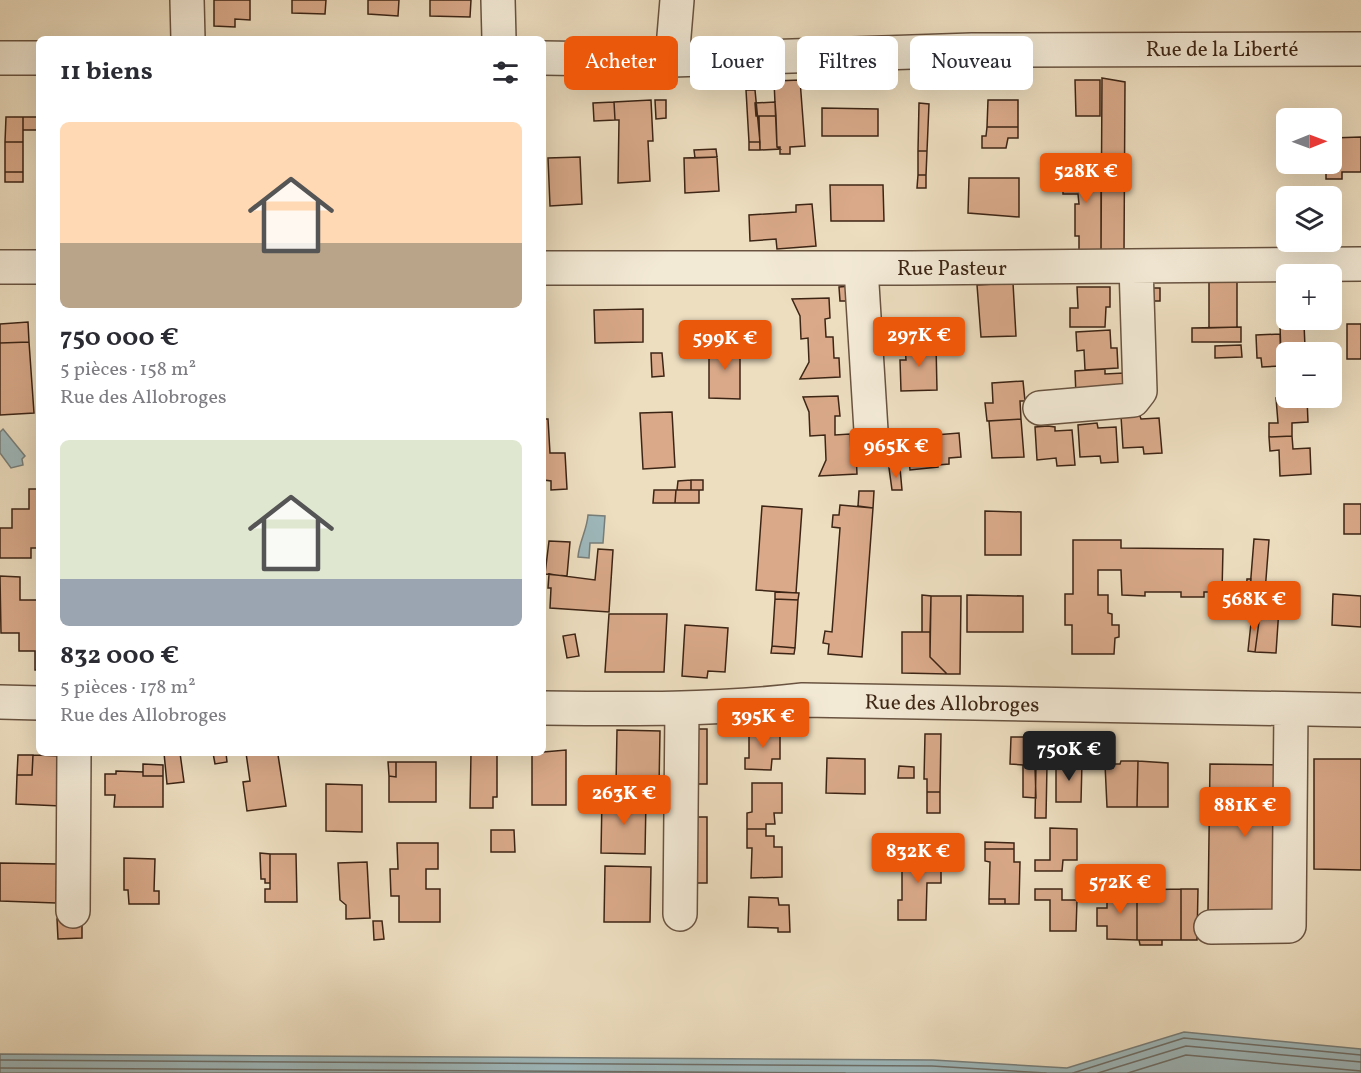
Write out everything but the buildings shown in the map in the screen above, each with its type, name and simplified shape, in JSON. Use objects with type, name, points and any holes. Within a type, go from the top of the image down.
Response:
[{"type":"street","points":[[498,0],[499,36]]},
{"type":"street","points":[[674,36],[677,0]]},
{"type":"street","name":"Rue de la Liberté","points":[[678,60],[972,50],[1361,49]]},
{"type":"street","points":[[0,58],[36,58]]},
{"type":"street","name":"Rue de la Liberté","points":[[546,58],[564,58]]},
{"type":"street","name":"Rue Pasteur","points":[[546,268],[1361,264]]},
{"type":"street","points":[[1040,408],[1133,400],[1140,391],[1136,266]]},
{"type":"street","points":[[0,267],[36,267]]},
{"type":"street","points":[[861,268],[873,447]]},
{"type":"street","name":"Rue des Allobroges","points":[[546,708],[682,709],[741,707],[803,700],[1361,710]]},
{"type":"street","points":[[0,702],[36,703]]},
{"type":"street","points":[[680,914],[682,709]]},
{"type":"street","points":[[1211,927],[1289,926],[1291,709]]},
{"type":"street","points":[[73,911],[74,756]]},
{"type":"water","points":[[3,429],[25,456],[22,459],[23,465],[11,468],[0,453],[0,432]]},
{"type":"water","points":[[588,515],[605,516],[603,543],[590,543],[589,558],[578,557],[586,526]]},
{"type":"water","points":[[1184,1032],[1361,1049],[1361,1073],[0,1073],[0,1054],[933,1060],[1067,1068]]}]
